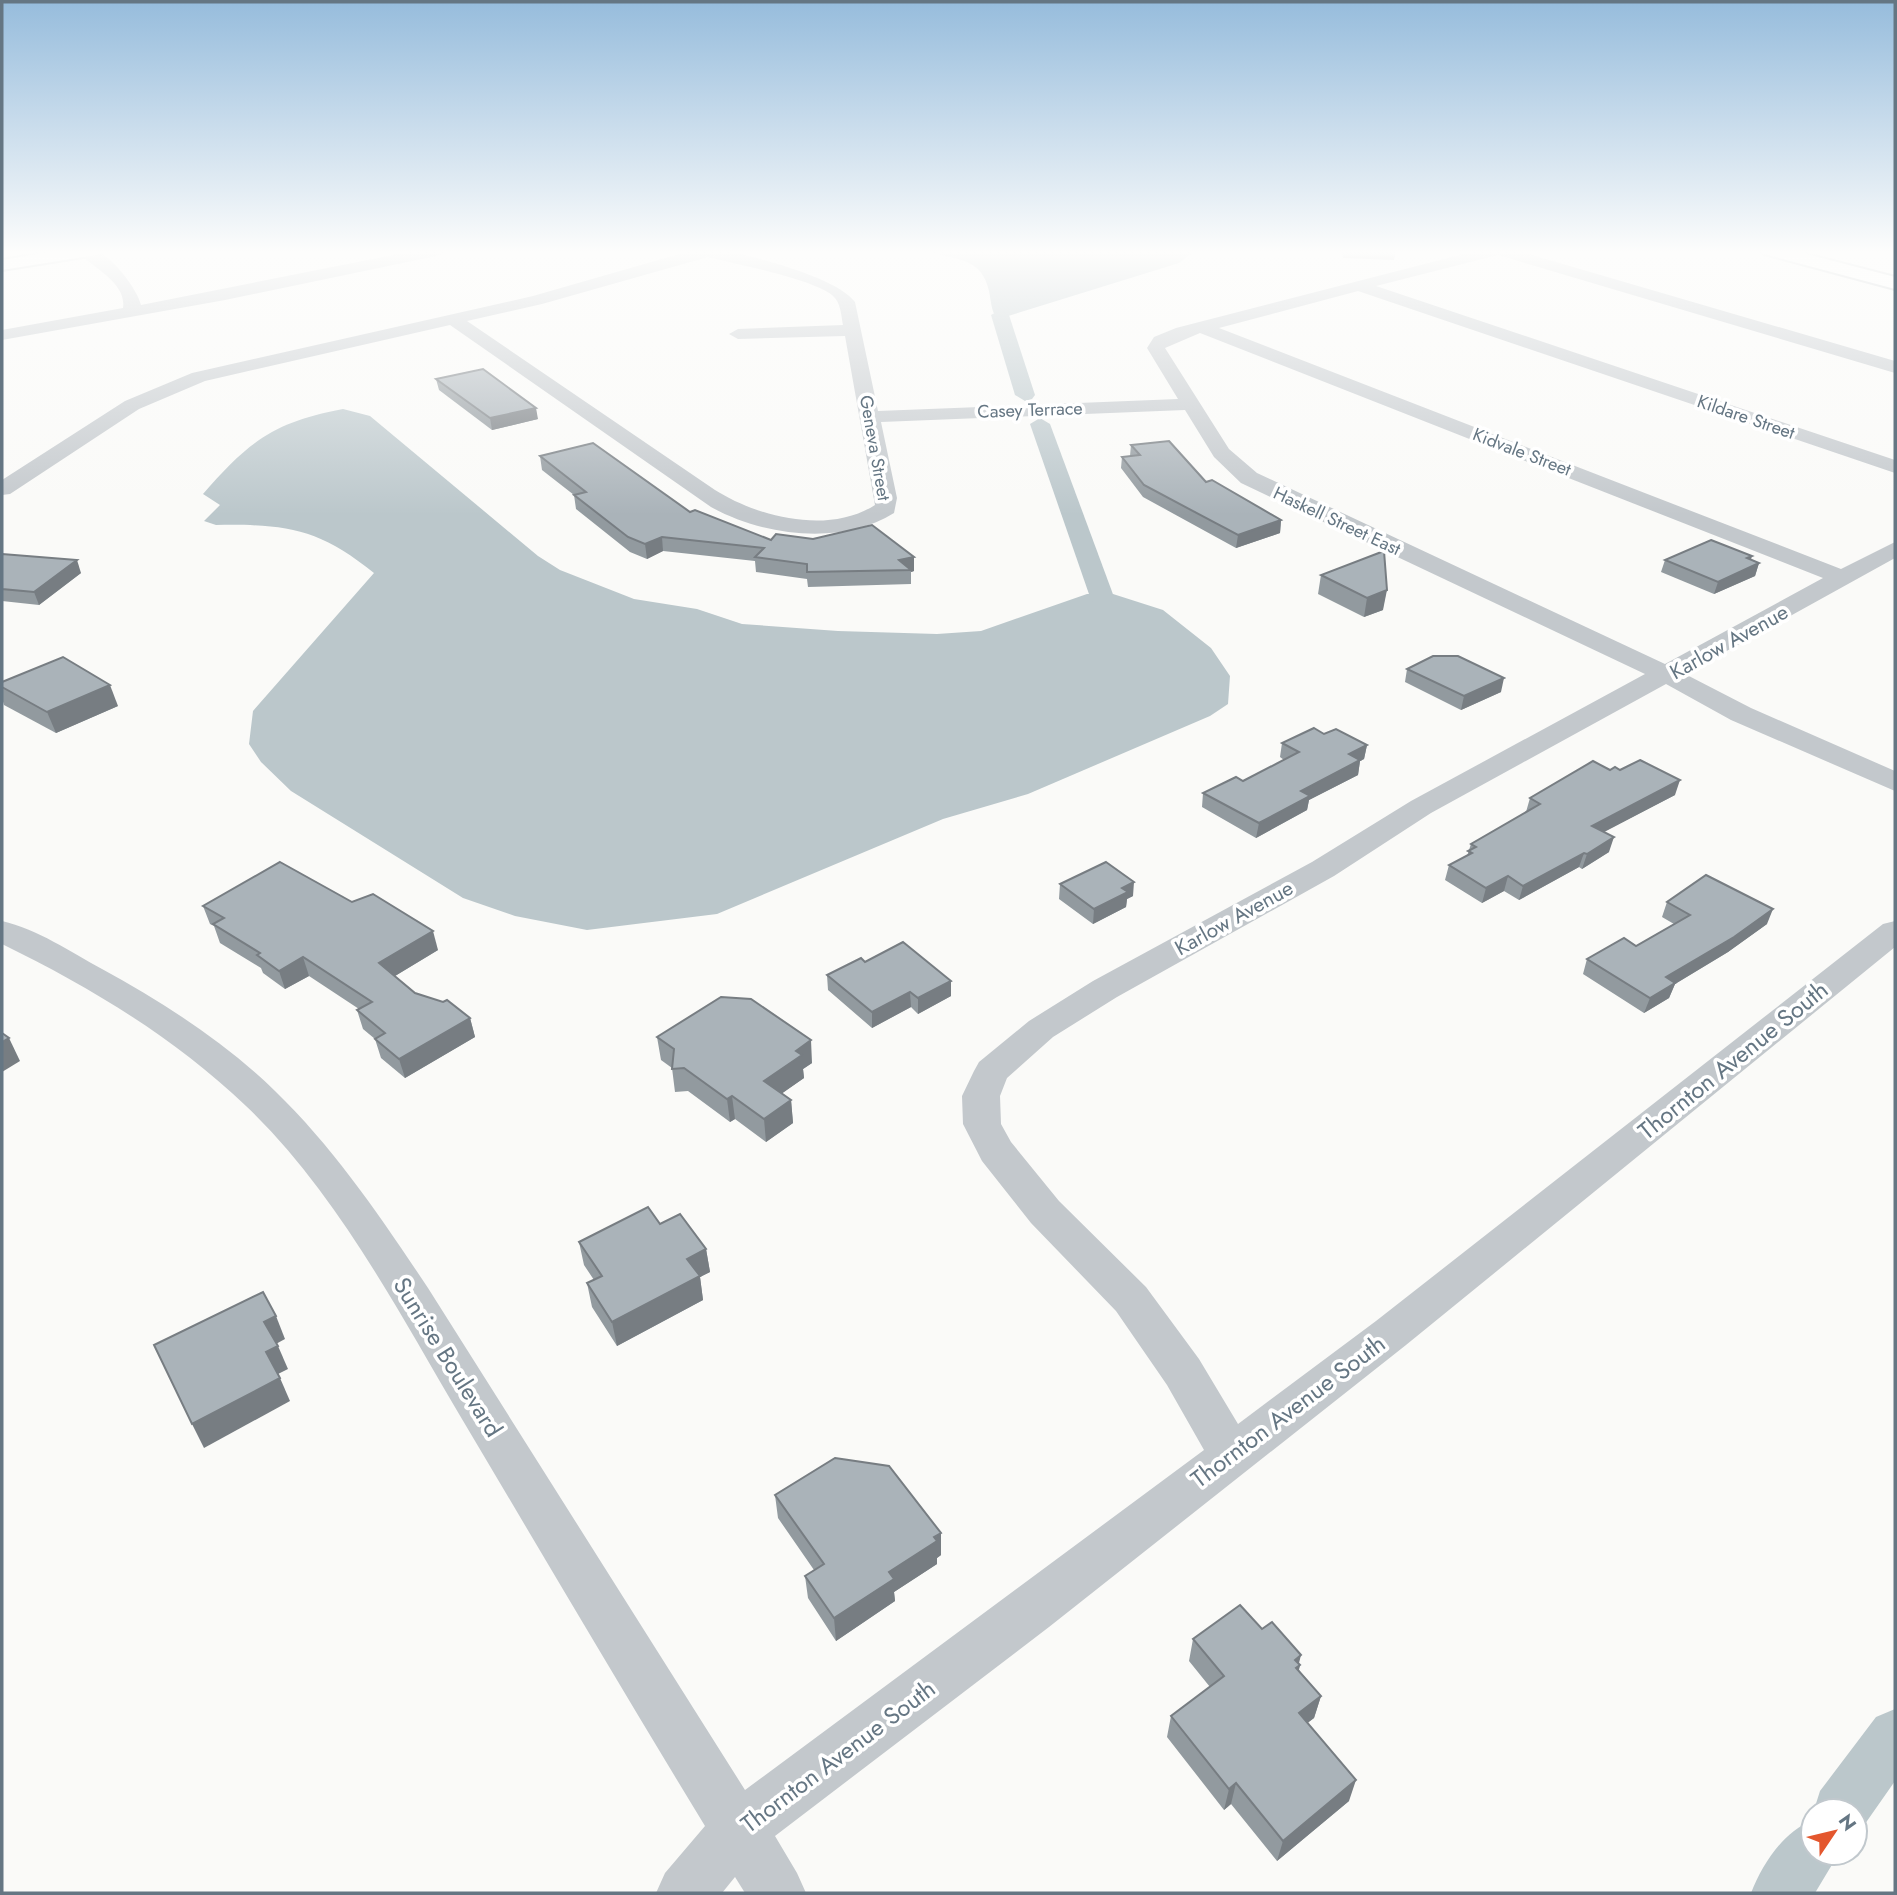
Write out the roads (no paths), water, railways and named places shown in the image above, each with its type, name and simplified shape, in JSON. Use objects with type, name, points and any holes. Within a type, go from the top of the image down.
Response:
[{"type":"street","points":[[2,489],[132,405],[172,387],[239,366],[368,338]]},
{"type":"street","name":"Geneva Street","points":[[481,338],[728,507],[761,519],[832,526],[866,520],[886,508],[855,338]]},
{"type":"street","name":"Haskell Street East","points":[[1165,338],[1156,348],[1189,404],[1221,453],[1256,482],[1668,675],[1741,714],[1895,782]]},
{"type":"street","name":"Kidvale Street","points":[[1230,338],[1844,578]]},
{"type":"street","name":"Kildare Street","points":[[1514,338],[1895,467]]},
{"type":"street","points":[[1798,338],[1895,367]]},
{"type":"street","name":"Casey Terrace","points":[[870,417],[1189,404]]},
{"type":"street","name":"Karlow Avenue","points":[[1231,1454],[1184,1372],[1131,1298],[1045,1212],[996,1152],[982,1124],[981,1110],[981,1096],[992,1071],[1041,1029],[1105,989],[1323,869],[1421,807],[1668,675],[1895,549]]},
{"type":"street","name":"Sunrise Boulevard","points":[[2,931],[125,998],[183,1037],[259,1097],[313,1154],[353,1205],[462,1377],[565,1551],[777,1893]]},
{"type":"street","name":"Thornton Avenue South","points":[[685,1893],[738,1829],[1031,1610],[1391,1333],[1895,931]]},
{"type":"waterway","points":[[1007,338],[1025,395]]},
{"type":"waterway","points":[[1040,424],[1102,597]]},
{"type":"waterway","points":[[1850,1797],[1895,1736]]},
{"type":"waterway","points":[[1780,1893],[1799,1867]]}]
